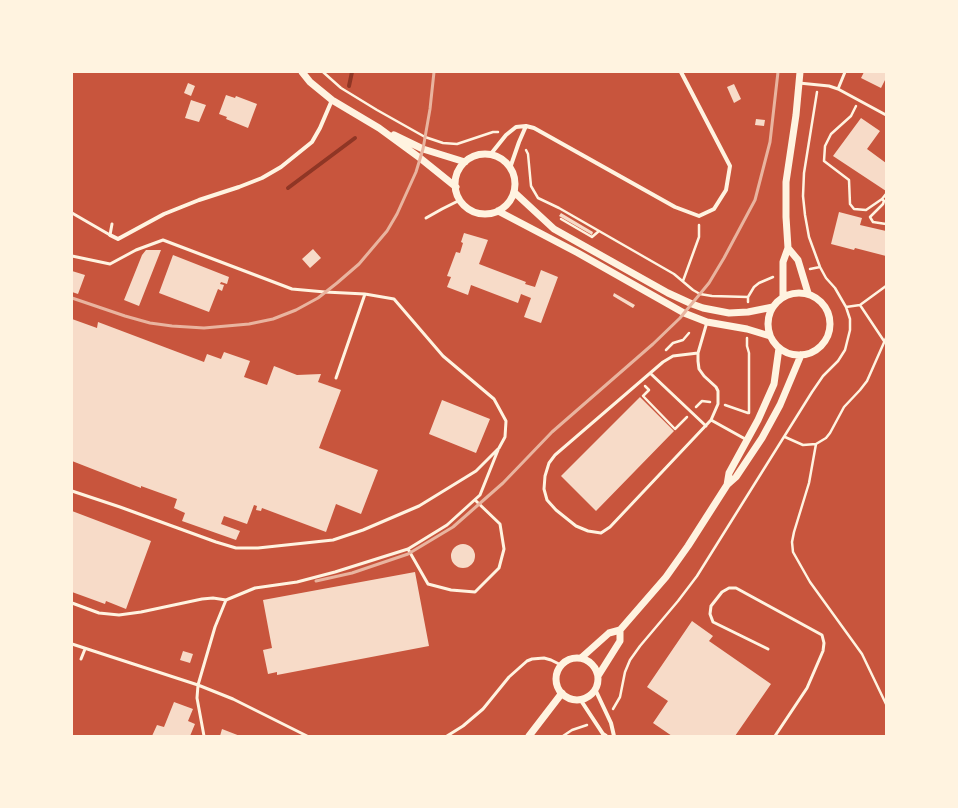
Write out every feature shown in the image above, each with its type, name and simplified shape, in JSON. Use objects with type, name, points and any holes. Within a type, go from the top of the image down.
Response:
[{"type":"street","points":[[302,72],[310,82],[335,101],[379,128],[456,187]]},
{"type":"street","points":[[490,155],[506,135],[516,127],[526,126],[534,128],[675,207],[699,216],[714,209],[726,190],[730,166],[681,72]]},
{"type":"street","points":[[783,297],[783,262],[788,248],[786,182],[796,115],[800,72]]},
{"type":"street","points":[[110,235],[118,239],[164,214],[262,178],[281,167],[312,142],[335,101]]},
{"type":"street","points":[[510,168],[526,126]]},
{"type":"street","points":[[379,128],[423,149],[465,162]]},
{"type":"street","points":[[490,155],[501,159],[510,168],[514,180],[514,192],[508,203],[498,211],[484,214],[477,213],[471,210],[460,200],[456,187],[457,174],[465,162],[476,156],[490,155]]},
{"type":"street","points":[[514,192],[554,229],[668,293],[703,308],[729,312],[748,312],[772,307],[783,297],[796,292],[808,293],[816,297],[825,306],[830,318],[831,327],[829,336],[818,349],[810,353],[801,355],[785,352],[779,348],[770,336],[768,321],[772,307]]},
{"type":"street","points":[[498,211],[572,250],[684,313],[707,322],[747,329],[770,336]]},
{"type":"street","points":[[788,248],[798,260],[808,293]]},
{"type":"street","points":[[727,486],[729,473],[766,403],[774,384],[779,348]]},
{"type":"street","points":[[581,658],[609,633],[620,630],[666,577],[727,486],[736,477],[769,427],[801,355]]},
{"type":"street","points":[[598,676],[620,641],[620,630]]},
{"type":"street","points":[[581,658],[592,664],[598,676],[598,682],[591,694],[580,699],[573,699],[567,697],[558,688],[556,682],[557,675],[561,665],[568,660],[581,658]]},
{"type":"street","points":[[595,688],[611,723],[614,736]]},
{"type":"street","points":[[529,736],[562,693]]},
{"type":"street","points":[[580,699],[603,734],[606,736]]},
{"type":"lane","points":[[838,89],[845,72]]},
{"type":"lane","points":[[799,83],[818,84],[838,89],[886,115]]},
{"type":"lane","points":[[426,218],[460,200]]},
{"type":"lane","points":[[72,213],[110,235],[112,224]]},
{"type":"lane","points":[[72,256],[110,264],[136,250],[163,240],[292,289],[365,294],[394,299],[443,356],[494,399],[506,421],[505,437],[480,495],[447,525],[408,549],[335,572],[297,582],[255,588],[226,600],[213,598],[202,599],[141,612],[119,615],[99,613],[72,603]]},
{"type":"lane","points":[[336,378],[365,294]]},
{"type":"lane","points":[[698,353],[672,356],[650,373],[555,455],[549,463],[545,476],[544,488],[547,500],[556,510],[576,526],[588,531],[601,533],[610,528],[711,420],[718,404],[718,391],[699,369],[698,353],[707,322]]},
{"type":"lane","points":[[650,373],[706,426]]},
{"type":"lane","points":[[711,420],[747,440]]},
{"type":"lane","points":[[72,491],[216,542],[236,548],[258,548],[333,540],[363,530],[419,506],[476,471],[499,448]]},
{"type":"lane","points":[[408,549],[428,584],[451,590],[475,592],[499,568],[504,549],[500,524],[475,500]]},
{"type":"lane","points":[[768,649],[713,622],[710,614],[711,606],[722,592],[729,588],[736,588],[822,635],[824,643],[823,651],[807,688],[775,736]]},
{"type":"lane","points":[[204,736],[197,698],[198,685],[215,627],[226,600]]},
{"type":"lane","points":[[72,644],[198,685],[233,699],[307,736]]},
{"type":"lane","points":[[81,659],[85,648]]},
{"type":"lane","points":[[447,736],[463,726],[483,709],[509,677],[527,661],[544,658],[561,665]]},
{"type":"path","points":[[323,72],[341,88],[425,137],[443,143],[457,144],[493,132],[499,132]]},
{"type":"path","points":[[614,707],[620,697],[625,672],[630,660],[678,601],[696,576],[812,392],[823,376],[838,361],[845,350],[850,330],[850,319],[846,307],[820,267],[809,237],[803,196],[804,173],[818,84]]},
{"type":"path","points":[[860,101],[851,116],[831,134],[825,146],[824,161],[849,180],[850,204],[854,209],[866,210],[882,199],[886,194]]},
{"type":"path","points":[[525,147],[528,154],[531,186],[538,198],[674,274],[700,294],[723,297],[748,297]]},
{"type":"path","points":[[882,199],[884,201],[883,204],[870,217],[873,222],[886,224]]},
{"type":"path","points":[[683,281],[699,237],[699,216]]},
{"type":"path","points":[[561,219],[592,237],[599,231]]},
{"type":"path","points":[[808,270],[820,267]]},
{"type":"path","points":[[748,305],[748,297],[754,287],[759,283],[778,276]]},
{"type":"path","points":[[846,307],[860,305],[886,286]]},
{"type":"path","points":[[860,305],[885,342]]},
{"type":"path","points":[[785,437],[803,445],[816,444],[826,438],[844,407],[867,381],[886,338]]},
{"type":"path","points":[[747,346],[749,353],[748,413],[753,416]]},
{"type":"path","points":[[816,444],[809,483],[794,532],[792,542],[793,552],[810,582],[862,654],[886,704]]},
{"type":"building","points":[[864,72],[886,72],[886,78],[881,88],[861,78]]},
{"type":"building","points":[[188,83],[195,86],[191,96],[184,93]]},
{"type":"building","points":[[734,84],[741,99],[734,103],[727,87]]},
{"type":"building","points":[[226,95],[235,98],[236,96],[257,104],[248,128],[226,119],[227,117],[219,114]]},
{"type":"building","points":[[191,100],[206,105],[199,122],[185,118]]},
{"type":"building","points":[[861,118],[880,131],[867,149],[886,163],[886,191],[833,156]]},
{"type":"building","points":[[756,119],[765,120],[764,126],[755,125]]},
{"type":"building","points":[[839,212],[862,218],[860,225],[886,231],[886,256],[855,248],[854,250],[831,244]]},
{"type":"building","points":[[561,213],[593,232],[592,235],[559,216]]},
{"type":"building","points":[[464,233],[488,240],[479,264],[526,282],[525,284],[535,287],[541,270],[558,277],[541,323],[524,317],[531,298],[521,294],[518,303],[471,285],[468,295],[447,287],[451,277],[447,276],[456,252],[460,253]]},
{"type":"building","points":[[313,249],[321,258],[310,268],[302,259]]},
{"type":"building","points":[[146,250],[161,250],[139,306],[124,300],[142,255]]},
{"type":"building","points":[[173,255],[229,277],[227,284],[221,282],[220,284],[224,285],[222,291],[218,289],[209,312],[159,293]]},
{"type":"building","points":[[72,271],[85,275],[78,294],[72,292]]},
{"type":"building","points":[[614,293],[635,305],[633,308],[613,296]]},
{"type":"building","points":[[72,319],[97,328],[98,322],[204,362],[207,354],[221,359],[224,352],[250,361],[244,377],[267,385],[274,366],[297,375],[321,374],[318,382],[341,390],[319,448],[378,470],[361,514],[336,504],[326,532],[262,508],[261,511],[256,510],[257,506],[254,505],[247,524],[224,516],[221,524],[240,531],[236,540],[182,521],[185,513],[174,508],[177,499],[141,486],[141,488],[72,461]]},
{"type":"building","points":[[640,397],[674,431],[596,511],[561,476]]},
{"type":"building","points":[[442,400],[490,419],[476,453],[429,434]]},
{"type":"building","points":[[72,511],[151,541],[126,609],[106,601],[105,604],[72,592]]},
{"type":"building","points":[[463,544],[468,545],[474,551],[474,561],[468,567],[463,568],[458,567],[452,561],[451,556],[452,551],[458,545]]},
{"type":"building","points":[[415,572],[429,646],[277,675],[277,672],[268,674],[263,650],[272,648],[263,600]]},
{"type":"building","points":[[692,621],[713,636],[709,641],[771,684],[735,736],[672,736],[653,723],[668,701],[647,687]]},
{"type":"building","points":[[183,651],[193,654],[190,663],[180,660]]},
{"type":"building","points":[[174,702],[193,709],[188,721],[195,724],[190,736],[152,736],[157,725],[164,727]]},
{"type":"building","points":[[222,729],[240,736],[220,736]]},
{"type":"waterway","points":[[349,86],[352,72]]},
{"type":"waterway","points":[[288,188],[355,138]]},
{"type":"railway","points":[[72,298],[150,323],[204,328],[249,324],[273,319],[296,310],[318,298],[359,264],[387,231],[397,214],[416,172],[423,149],[430,109],[434,72]]},
{"type":"railway","points":[[316,581],[352,573],[408,554],[453,527],[503,483],[552,432],[653,344],[680,318],[709,283],[755,200],[770,142],[778,72]]}]
